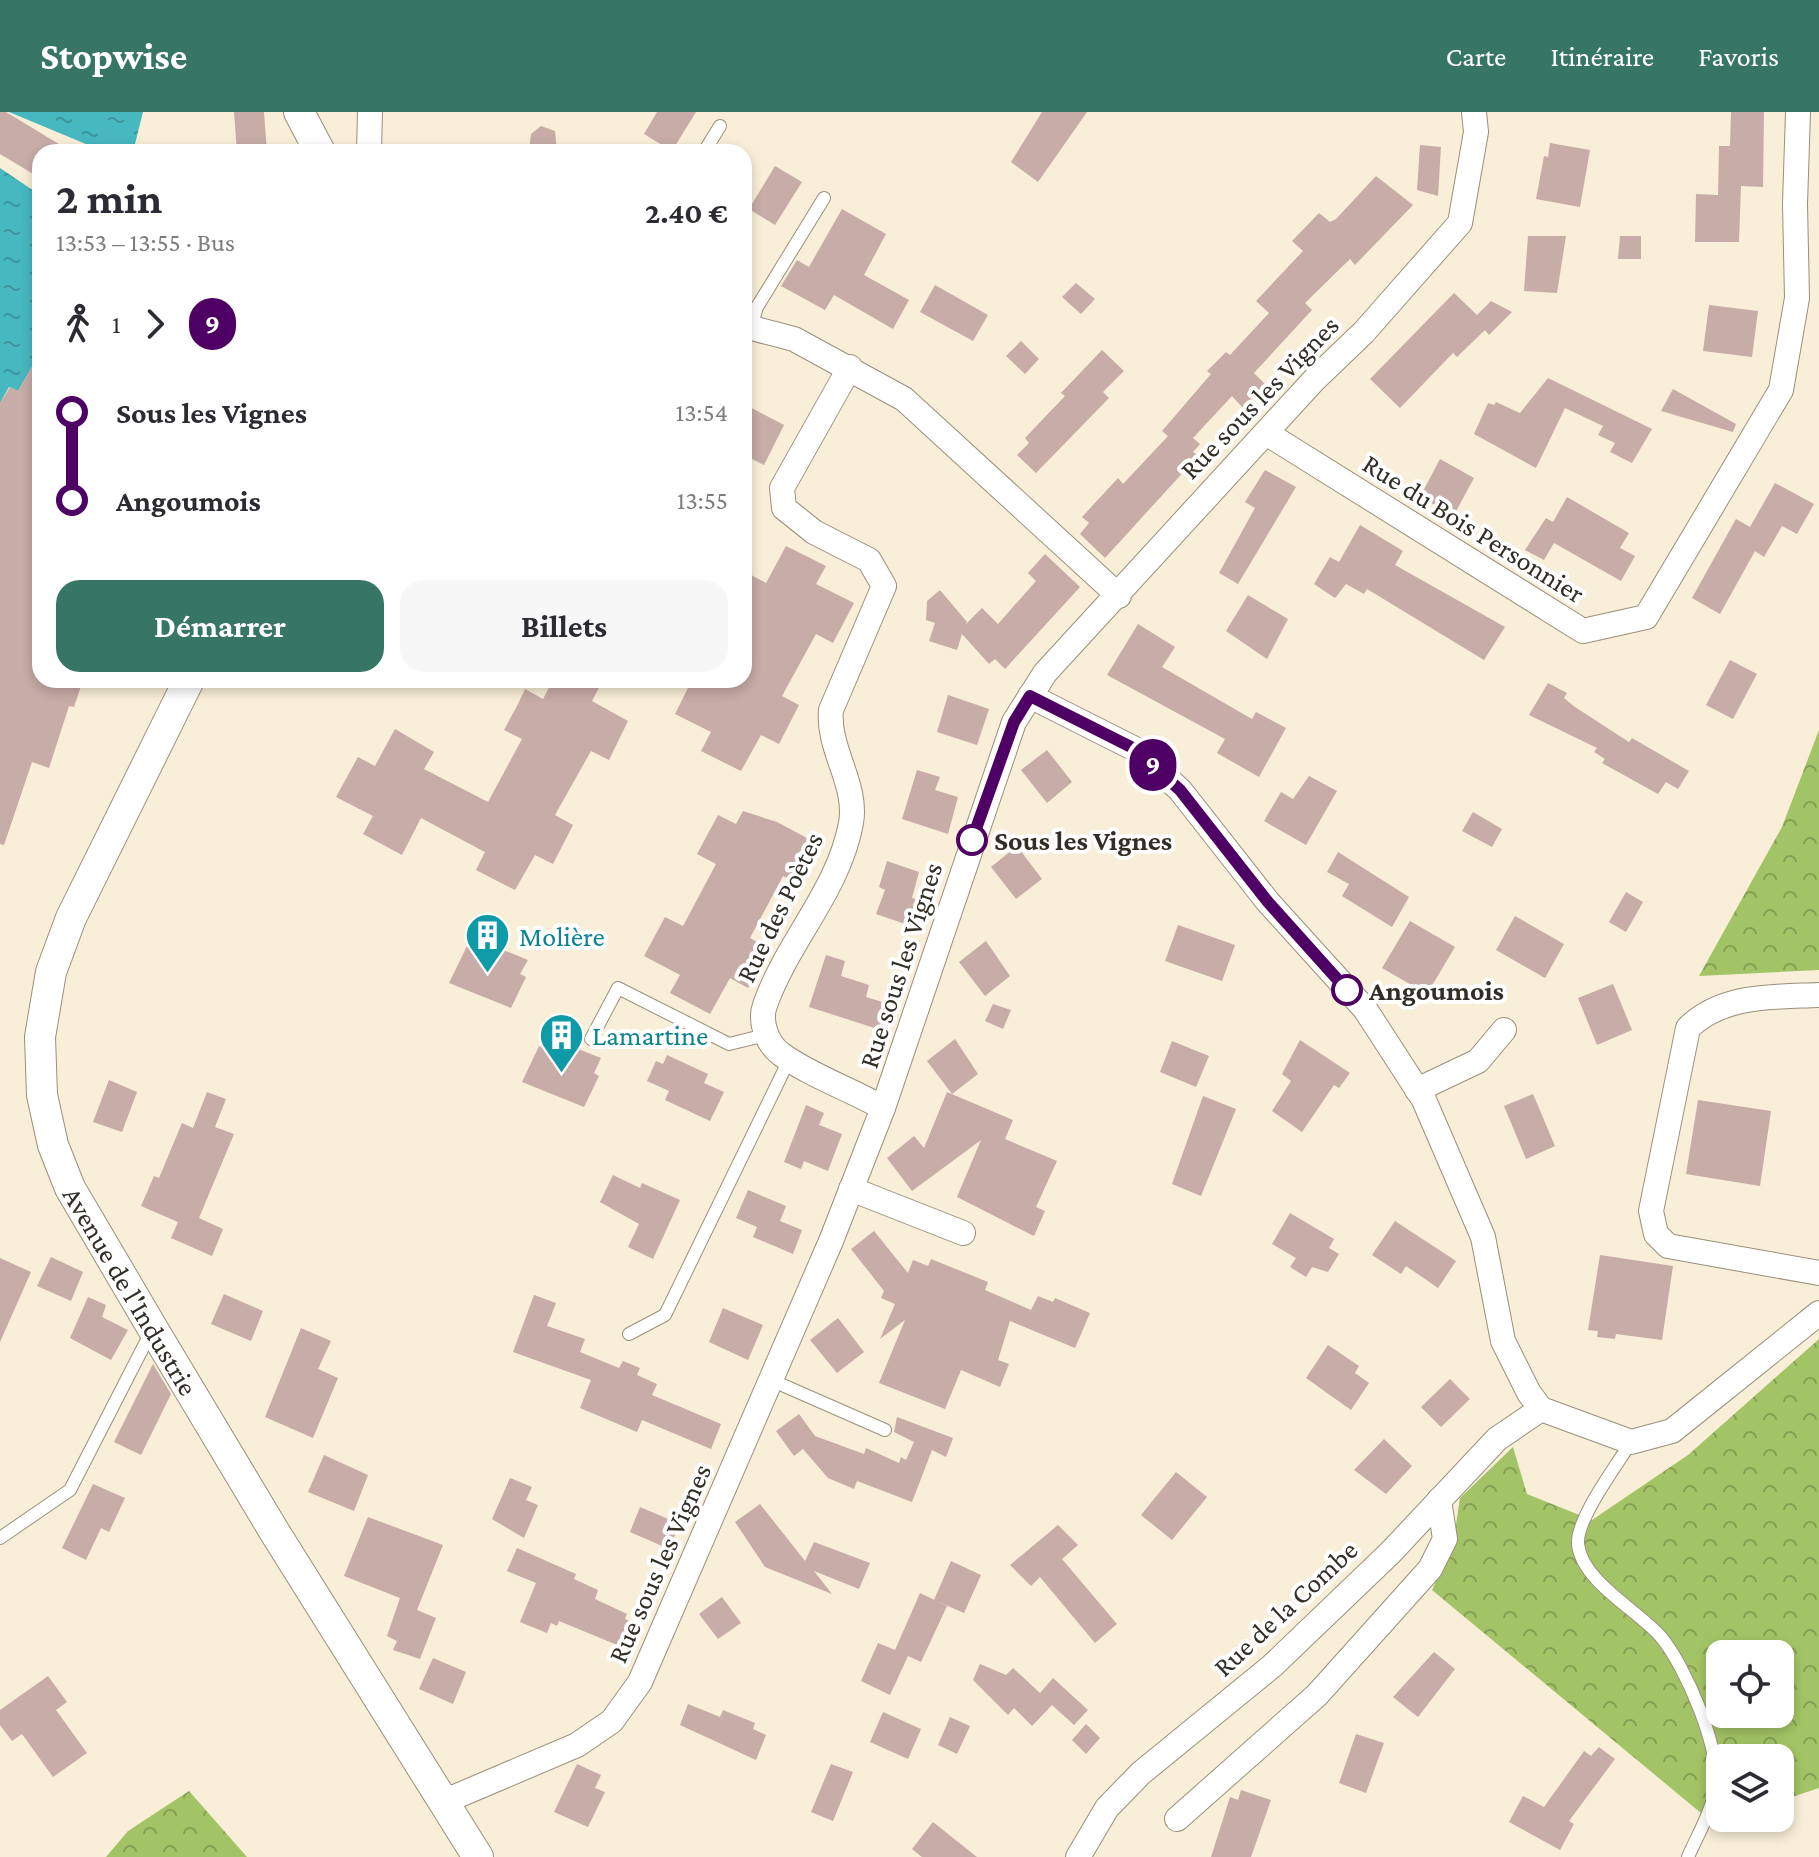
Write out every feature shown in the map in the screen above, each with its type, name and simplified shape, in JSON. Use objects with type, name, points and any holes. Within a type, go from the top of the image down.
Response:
[{"type":"street","points":[[299,112],[316,144]]},
{"type":"street","points":[[369,144],[370,112]]},
{"type":"street","name":"Rue sous les Vignes","points":[[443,1802],[577,1745],[612,1721],[640,1682],[771,1380],[883,1108],[1014,722],[1045,673],[1119,596],[1166,538],[1364,332],[1460,223],[1476,132],[1474,112]]},
{"type":"street","name":"Rue du Bois Personnier","points":[[1266,433],[1583,631],[1646,617],[1781,390],[1797,298],[1795,204],[1798,112]]},
{"type":"street","points":[[752,327],[794,339],[904,399],[1119,596]]},
{"type":"street","name":"Rue des Poètes","points":[[766,1035],[764,1007],[840,861],[852,820],[847,782],[829,729],[831,710],[884,586],[869,560],[814,532],[784,508],[782,488],[850,367]]},
{"type":"street","name":"Avenue de l'Industrie","points":[[185,688],[71,918],[51,972],[40,1037],[42,1095],[53,1145],[70,1188],[153,1329],[478,1857]]},
{"type":"street","points":[[1030,696],[1135,749],[1180,790],[1268,902],[1365,1009],[1417,1090],[1483,1237],[1503,1341],[1529,1393],[1541,1409],[1631,1442],[1672,1431],[1819,1313]]},
{"type":"street","points":[[1819,995],[1762,997],[1718,1006],[1701,1015],[1688,1028],[1651,1211],[1656,1234],[1668,1246],[1819,1273]]},
{"type":"street","points":[[1417,1090],[1478,1061],[1504,1030]]},
{"type":"street","points":[[766,1035],[780,1053],[883,1108]]},
{"type":"street","points":[[851,1189],[963,1233]]},
{"type":"street","name":"Rue de la Combe","points":[[1078,1857],[1107,1808],[1141,1773],[1272,1666],[1497,1439],[1541,1409]]},
{"type":"street","points":[[1177,1819],[1317,1695],[1430,1569],[1445,1539],[1439,1500]]},
{"type":"lane","points":[[709,144],[720,126]]},
{"type":"lane","points":[[752,318],[824,198]]},
{"type":"lane","points":[[591,1039],[618,988],[729,1044],[766,1035]]},
{"type":"lane","points":[[629,1334],[665,1315],[790,1058]]},
{"type":"lane","points":[[0,1538],[70,1490],[153,1329]]},
{"type":"lane","points":[[771,1380],[885,1430]]},
{"type":"lane","points":[[1631,1442],[1582,1524],[1578,1541],[1582,1560],[1616,1598],[1662,1638],[1684,1676],[1713,1747],[1715,1789],[1688,1857]]},
{"type":"green space","points":[[1819,730],[1819,970],[1699,976],[1782,827]]},
{"type":"green space","points":[[1819,1339],[1819,1788],[1794,1796],[1794,1744],[1706,1744],[1706,1817],[1432,1590],[1453,1544],[1460,1498],[1513,1447],[1527,1494],[1592,1520],[1688,1455]]},
{"type":"green space","points":[[189,1791],[247,1857],[106,1857],[128,1831]]},
{"type":"water","points":[[9,112],[143,112],[135,144],[86,144]]},
{"type":"water","points":[[0,168],[32,190],[32,367],[18,391],[9,387],[0,403]]},
{"type":"building","points":[[0,112],[6,112],[59,144],[32,144],[32,173],[0,154]]},
{"type":"building","points":[[234,112],[264,112],[266,144],[236,144]]},
{"type":"building","points":[[657,112],[696,112],[676,144],[660,144],[644,134]]},
{"type":"building","points":[[1042,112],[1087,112],[1038,182],[1011,162]]},
{"type":"building","points":[[1731,112],[1764,112],[1763,187],[1741,186],[1739,242],[1695,242],[1696,194],[1718,195],[1719,146],[1730,146]]},
{"type":"building","points":[[541,126],[555,131],[556,144],[530,144],[531,134]]},
{"type":"building","points":[[1550,143],[1590,150],[1580,207],[1536,199],[1544,156],[1548,157]]},
{"type":"building","points":[[1420,145],[1441,147],[1438,196],[1417,190]]},
{"type":"building","points":[[775,166],[802,182],[775,225],[752,211],[752,204]]},
{"type":"building","points":[[1376,176],[1413,205],[1355,265],[1350,259],[1305,303],[1312,310],[1254,373],[1265,384],[1243,408],[1232,396],[1193,438],[1200,444],[1193,452],[1198,456],[1105,558],[1080,534],[1089,523],[1082,517],[1118,478],[1123,484],[1168,436],[1162,431],[1211,374],[1207,371],[1226,352],[1230,355],[1269,313],[1256,301],[1303,251],[1292,241],[1319,213],[1330,222],[1336,219]]},
{"type":"building","points":[[842,209],[886,234],[864,275],[909,300],[893,329],[834,295],[825,310],[781,286],[797,260],[809,267]]},
{"type":"building","points":[[1528,236],[1566,236],[1557,293],[1524,291]]},
{"type":"building","points":[[1620,236],[1641,236],[1641,259],[1618,259]]},
{"type":"building","points":[[1076,283],[1095,299],[1081,314],[1062,297]]},
{"type":"building","points":[[935,285],[988,315],[973,341],[920,312]]},
{"type":"building","points":[[1454,293],[1477,315],[1491,301],[1512,312],[1489,335],[1485,330],[1457,357],[1453,353],[1400,408],[1370,379]]},
{"type":"building","points":[[1709,305],[1758,311],[1752,357],[1703,351]]},
{"type":"building","points":[[1021,341],[1039,359],[1025,374],[1006,356]]},
{"type":"building","points":[[1102,350],[1124,371],[1103,392],[1109,398],[1036,473],[1017,455],[1029,443],[1025,438],[1065,396],[1061,393]]},
{"type":"building","points":[[32,367],[32,688],[80,688],[74,707],[69,706],[49,768],[32,762],[4,845],[0,844],[0,403],[10,387],[18,391]]},
{"type":"building","points":[[1548,378],[1652,429],[1632,463],[1610,452],[1615,443],[1598,435],[1603,426],[1565,408],[1536,468],[1474,434],[1488,403],[1494,405],[1496,402],[1520,413]]},
{"type":"building","points":[[1673,389],[1736,424],[1733,432],[1661,411]]},
{"type":"building","points":[[752,408],[784,425],[764,465],[752,459]]},
{"type":"building","points":[[1440,459],[1474,478],[1454,515],[1420,497]]},
{"type":"building","points":[[1265,470],[1296,487],[1238,584],[1219,573],[1255,508],[1245,502]]},
{"type":"building","points":[[1775,483],[1814,504],[1797,534],[1782,526],[1764,557],[1755,551],[1720,614],[1692,598],[1736,519],[1750,527]]},
{"type":"building","points":[[1567,497],[1629,533],[1620,548],[1635,556],[1621,581],[1554,543],[1544,560],[1525,550],[1546,518],[1553,522]]},
{"type":"building","points":[[1360,525],[1403,551],[1395,565],[1505,627],[1484,660],[1367,589],[1364,594],[1346,584],[1335,598],[1314,584],[1330,557],[1339,562]]},
{"type":"building","points":[[786,546],[826,566],[816,584],[854,603],[833,643],[816,634],[782,696],[799,705],[779,744],[761,735],[741,771],[701,751],[711,732],[675,714],[688,688],[752,688],[752,575],[766,583]]},
{"type":"building","points":[[1045,554],[1080,587],[1005,669],[995,659],[989,664],[962,634],[957,650],[929,641],[935,623],[926,620],[927,601],[940,590],[967,622],[965,625],[982,608],[998,624],[1036,581],[1028,573]]},
{"type":"building","points":[[1248,595],[1288,619],[1267,659],[1226,631]]},
{"type":"building","points":[[1138,624],[1175,647],[1162,667],[1252,719],[1256,712],[1286,728],[1259,777],[1217,753],[1225,739],[1107,675]]},
{"type":"building","points":[[1730,660],[1757,674],[1733,719],[1706,705]]},
{"type":"building","points":[[1548,683],[1567,693],[1564,698],[1575,707],[1629,742],[1632,738],[1689,771],[1678,789],[1666,782],[1658,794],[1602,763],[1605,759],[1594,752],[1597,748],[1529,715]]},
{"type":"building","points":[[549,688],[599,688],[592,701],[628,721],[609,760],[591,751],[555,815],[573,825],[553,864],[535,855],[515,890],[476,870],[485,852],[421,818],[402,855],[363,834],[373,816],[336,797],[358,757],[375,766],[395,729],[434,752],[424,769],[488,802],[522,739],[504,730],[525,689],[543,699]]},
{"type":"building","points":[[948,695],[989,709],[977,745],[937,732]]},
{"type":"building","points":[[1047,750],[1072,782],[1047,803],[1021,770]]},
{"type":"building","points":[[917,770],[940,777],[935,790],[958,797],[948,834],[902,819]]},
{"type":"building","points":[[1309,776],[1337,791],[1306,845],[1264,821],[1281,792],[1293,799]]},
{"type":"building","points":[[743,811],[777,822],[822,846],[801,886],[783,876],[750,938],[768,948],[748,988],[730,978],[710,1014],[670,993],[680,975],[644,956],[665,917],[683,926],[716,864],[697,854],[718,815],[736,824]]},
{"type":"building","points":[[1473,812],[1502,829],[1492,847],[1462,831]]},
{"type":"building","points":[[1017,846],[1042,879],[1016,899],[991,867]]},
{"type":"building","points":[[1338,852],[1409,897],[1392,927],[1342,896],[1349,884],[1327,872]]},
{"type":"building","points":[[887,861],[919,872],[912,898],[925,902],[917,928],[876,914],[885,890],[879,887]]},
{"type":"building","points":[[1626,892],[1643,902],[1626,932],[1609,922]]},
{"type":"building","points":[[1515,916],[1564,944],[1545,978],[1496,950]]},
{"type":"building","points":[[1410,921],[1455,947],[1427,994],[1382,968]]},
{"type":"building","points":[[1178,925],[1235,945],[1222,981],[1165,961]]},
{"type":"building","points":[[986,941],[1010,976],[985,996],[959,962]]},
{"type":"building","name":"Molière","points":[[484,942],[528,960],[520,974],[526,977],[511,1008],[449,983],[467,946],[480,953]]},
{"type":"building","points":[[826,955],[845,961],[841,976],[869,985],[866,997],[892,1005],[884,1031],[809,1007]]},
{"type":"building","points":[[1613,984],[1632,1030],[1597,1045],[1578,998]]},
{"type":"building","points":[[993,1004],[1011,1010],[1003,1029],[985,1021]]},
{"type":"building","points":[[955,1039],[978,1074],[952,1094],[927,1061]]},
{"type":"building","points":[[1300,1040],[1350,1073],[1339,1088],[1334,1085],[1302,1132],[1272,1111],[1291,1081],[1282,1074]]},
{"type":"building","name":"Lamartine","points":[[558,1041],[601,1058],[594,1073],[599,1076],[584,1107],[522,1082],[539,1046],[553,1052]]},
{"type":"building","points":[[1172,1041],[1209,1056],[1196,1087],[1160,1072]]},
{"type":"building","points":[[667,1055],[708,1074],[704,1083],[724,1092],[710,1121],[665,1100],[669,1091],[647,1081],[656,1061],[663,1064]]},
{"type":"building","points":[[109,1080],[137,1092],[122,1132],[93,1122]]},
{"type":"building","points":[[207,1092],[226,1099],[215,1127],[234,1134],[199,1218],[223,1229],[212,1256],[171,1238],[178,1222],[141,1206],[154,1176],[159,1178],[182,1123],[193,1128]]},
{"type":"building","points":[[947,1092],[1013,1120],[1005,1139],[1057,1161],[1036,1207],[1045,1211],[1034,1236],[957,1197],[981,1140],[912,1191],[887,1158],[914,1136],[924,1148]]},
{"type":"building","points":[[1533,1094],[1555,1146],[1526,1159],[1504,1106]]},
{"type":"building","points":[[1203,1096],[1236,1109],[1201,1196],[1172,1184]]},
{"type":"building","points":[[1698,1100],[1771,1111],[1760,1186],[1686,1174]]},
{"type":"building","points":[[806,1105],[824,1113],[819,1125],[842,1134],[828,1171],[804,1161],[801,1169],[784,1162]]},
{"type":"building","points":[[613,1175],[640,1188],[642,1183],[680,1200],[653,1259],[628,1247],[639,1224],[600,1202]]},
{"type":"building","points":[[748,1190],[786,1206],[780,1221],[802,1230],[793,1254],[753,1237],[757,1227],[736,1218]]},
{"type":"building","points":[[1290,1213],[1334,1239],[1329,1248],[1339,1254],[1328,1272],[1312,1267],[1306,1277],[1290,1267],[1296,1258],[1272,1244]]},
{"type":"building","points":[[1395,1221],[1456,1261],[1438,1288],[1406,1266],[1401,1274],[1372,1255]]},
{"type":"building","points":[[874,1231],[908,1273],[913,1260],[928,1266],[931,1259],[988,1282],[985,1290],[1031,1310],[1038,1296],[1053,1302],[1055,1298],[1090,1313],[1075,1348],[1010,1321],[998,1360],[1009,1364],[1000,1387],[961,1370],[945,1409],[879,1383],[905,1320],[880,1339],[895,1304],[881,1298],[884,1291],[851,1249]]},
{"type":"building","points":[[1600,1255],[1673,1266],[1662,1340],[1616,1334],[1615,1339],[1597,1337],[1598,1331],[1588,1330]]},
{"type":"building","points":[[51,1257],[83,1272],[71,1301],[37,1286]]},
{"type":"building","points":[[0,1258],[31,1272],[0,1342]]},
{"type":"building","points":[[224,1294],[263,1311],[251,1341],[211,1324]]},
{"type":"building","points":[[534,1295],[556,1303],[547,1326],[585,1339],[580,1352],[619,1368],[623,1361],[640,1368],[637,1375],[657,1384],[652,1395],[721,1424],[711,1449],[642,1420],[637,1432],[580,1408],[591,1380],[513,1352]]},
{"type":"building","points":[[88,1297],[106,1305],[102,1317],[128,1330],[111,1360],[70,1338]]},
{"type":"building","points":[[723,1308],[763,1325],[748,1360],[709,1342]]},
{"type":"building","points":[[838,1318],[864,1352],[837,1373],[810,1340]]},
{"type":"building","points":[[301,1328],[331,1341],[318,1369],[338,1378],[313,1438],[265,1417]]},
{"type":"building","points":[[1328,1345],[1359,1366],[1355,1373],[1369,1383],[1351,1410],[1306,1378]]},
{"type":"building","points":[[153,1364],[171,1394],[141,1455],[114,1442]]},
{"type":"building","points":[[1450,1379],[1470,1399],[1441,1427],[1421,1407]]},
{"type":"building","points":[[799,1414],[815,1436],[864,1454],[866,1448],[899,1463],[901,1457],[906,1460],[914,1442],[894,1432],[897,1417],[953,1438],[946,1457],[932,1450],[912,1502],[857,1481],[854,1489],[828,1478],[803,1449],[794,1456],[776,1431]]},
{"type":"building","points":[[1384,1439],[1412,1466],[1386,1494],[1354,1470]]},
{"type":"building","points":[[324,1455],[368,1475],[354,1511],[308,1492]]},
{"type":"building","points":[[1176,1472],[1207,1497],[1172,1540],[1141,1515]]},
{"type":"building","points":[[510,1478],[532,1487],[526,1500],[538,1505],[524,1538],[492,1519]]},
{"type":"building","points":[[93,1484],[125,1498],[109,1532],[101,1528],[86,1560],[62,1548]]},
{"type":"building","points":[[760,1504],[805,1561],[814,1542],[870,1563],[859,1589],[814,1571],[832,1594],[765,1567],[735,1522]]},
{"type":"building","points":[[640,1507],[680,1524],[669,1549],[630,1532]]},
{"type":"building","points":[[368,1517],[443,1545],[417,1610],[436,1618],[420,1659],[393,1650],[397,1641],[387,1636],[400,1598],[344,1576]]},
{"type":"building","points":[[1058,1525],[1078,1545],[1062,1559],[1117,1624],[1095,1643],[1040,1577],[1031,1586],[1010,1565]]},
{"type":"building","points":[[517,1548],[576,1574],[574,1579],[598,1590],[595,1599],[627,1614],[625,1619],[638,1625],[627,1649],[559,1621],[557,1626],[551,1623],[547,1633],[520,1622],[536,1583],[507,1571]]},
{"type":"building","points":[[951,1561],[981,1575],[964,1613],[934,1600]]},
{"type":"building","points":[[920,1593],[947,1606],[921,1662],[908,1656],[890,1695],[861,1681],[878,1643],[895,1650]]},
{"type":"building","points":[[722,1597],[741,1623],[718,1639],[699,1614]]},
{"type":"building","points":[[1434,1652],[1455,1669],[1418,1717],[1393,1697]]},
{"type":"building","points":[[433,1658],[466,1672],[453,1704],[419,1689]]},
{"type":"building","points":[[980,1664],[1006,1675],[1013,1668],[1040,1693],[1053,1678],[1088,1710],[1074,1725],[1052,1705],[1032,1726],[1014,1708],[1008,1715],[973,1680]]},
{"type":"building","points":[[48,1676],[67,1702],[56,1710],[87,1753],[53,1777],[22,1734],[12,1741],[0,1725],[0,1710]]},
{"type":"building","points":[[688,1704],[720,1717],[723,1710],[755,1723],[753,1729],[766,1735],[756,1760],[680,1725]]},
{"type":"building","points":[[883,1712],[921,1729],[908,1759],[870,1742]]},
{"type":"building","points":[[950,1717],[970,1726],[957,1754],[938,1745]]},
{"type":"building","points":[[1086,1724],[1100,1738],[1086,1754],[1072,1740]]},
{"type":"building","points":[[1356,1734],[1384,1743],[1366,1793],[1339,1783]]},
{"type":"building","points":[[1599,1747],[1615,1759],[1569,1821],[1574,1824],[1560,1850],[1509,1822],[1523,1796],[1544,1807],[1584,1751],[1591,1756]]},
{"type":"building","points":[[577,1764],[601,1775],[595,1788],[605,1792],[588,1827],[554,1812]]},
{"type":"building","points":[[831,1764],[853,1772],[833,1821],[811,1812]]},
{"type":"building","points":[[1241,1790],[1271,1800],[1251,1857],[1211,1857],[1230,1797],[1238,1800]]},
{"type":"building","points":[[933,1822],[977,1857],[922,1857],[912,1849]]},
{"type":"bus line","name":"9","points":[[972,840],[1014,722],[1030,696],[1135,749],[1180,790],[1268,902],[1347,990]]},
{"type":"place","name":"Sous les Vignes","points":[[972,840]]},
{"type":"place","name":"Molière","points":[[488,975]]},
{"type":"place","name":"Angoumois","points":[[1347,990]]},
{"type":"place","name":"Lamartine","points":[[561,1074]]}]
